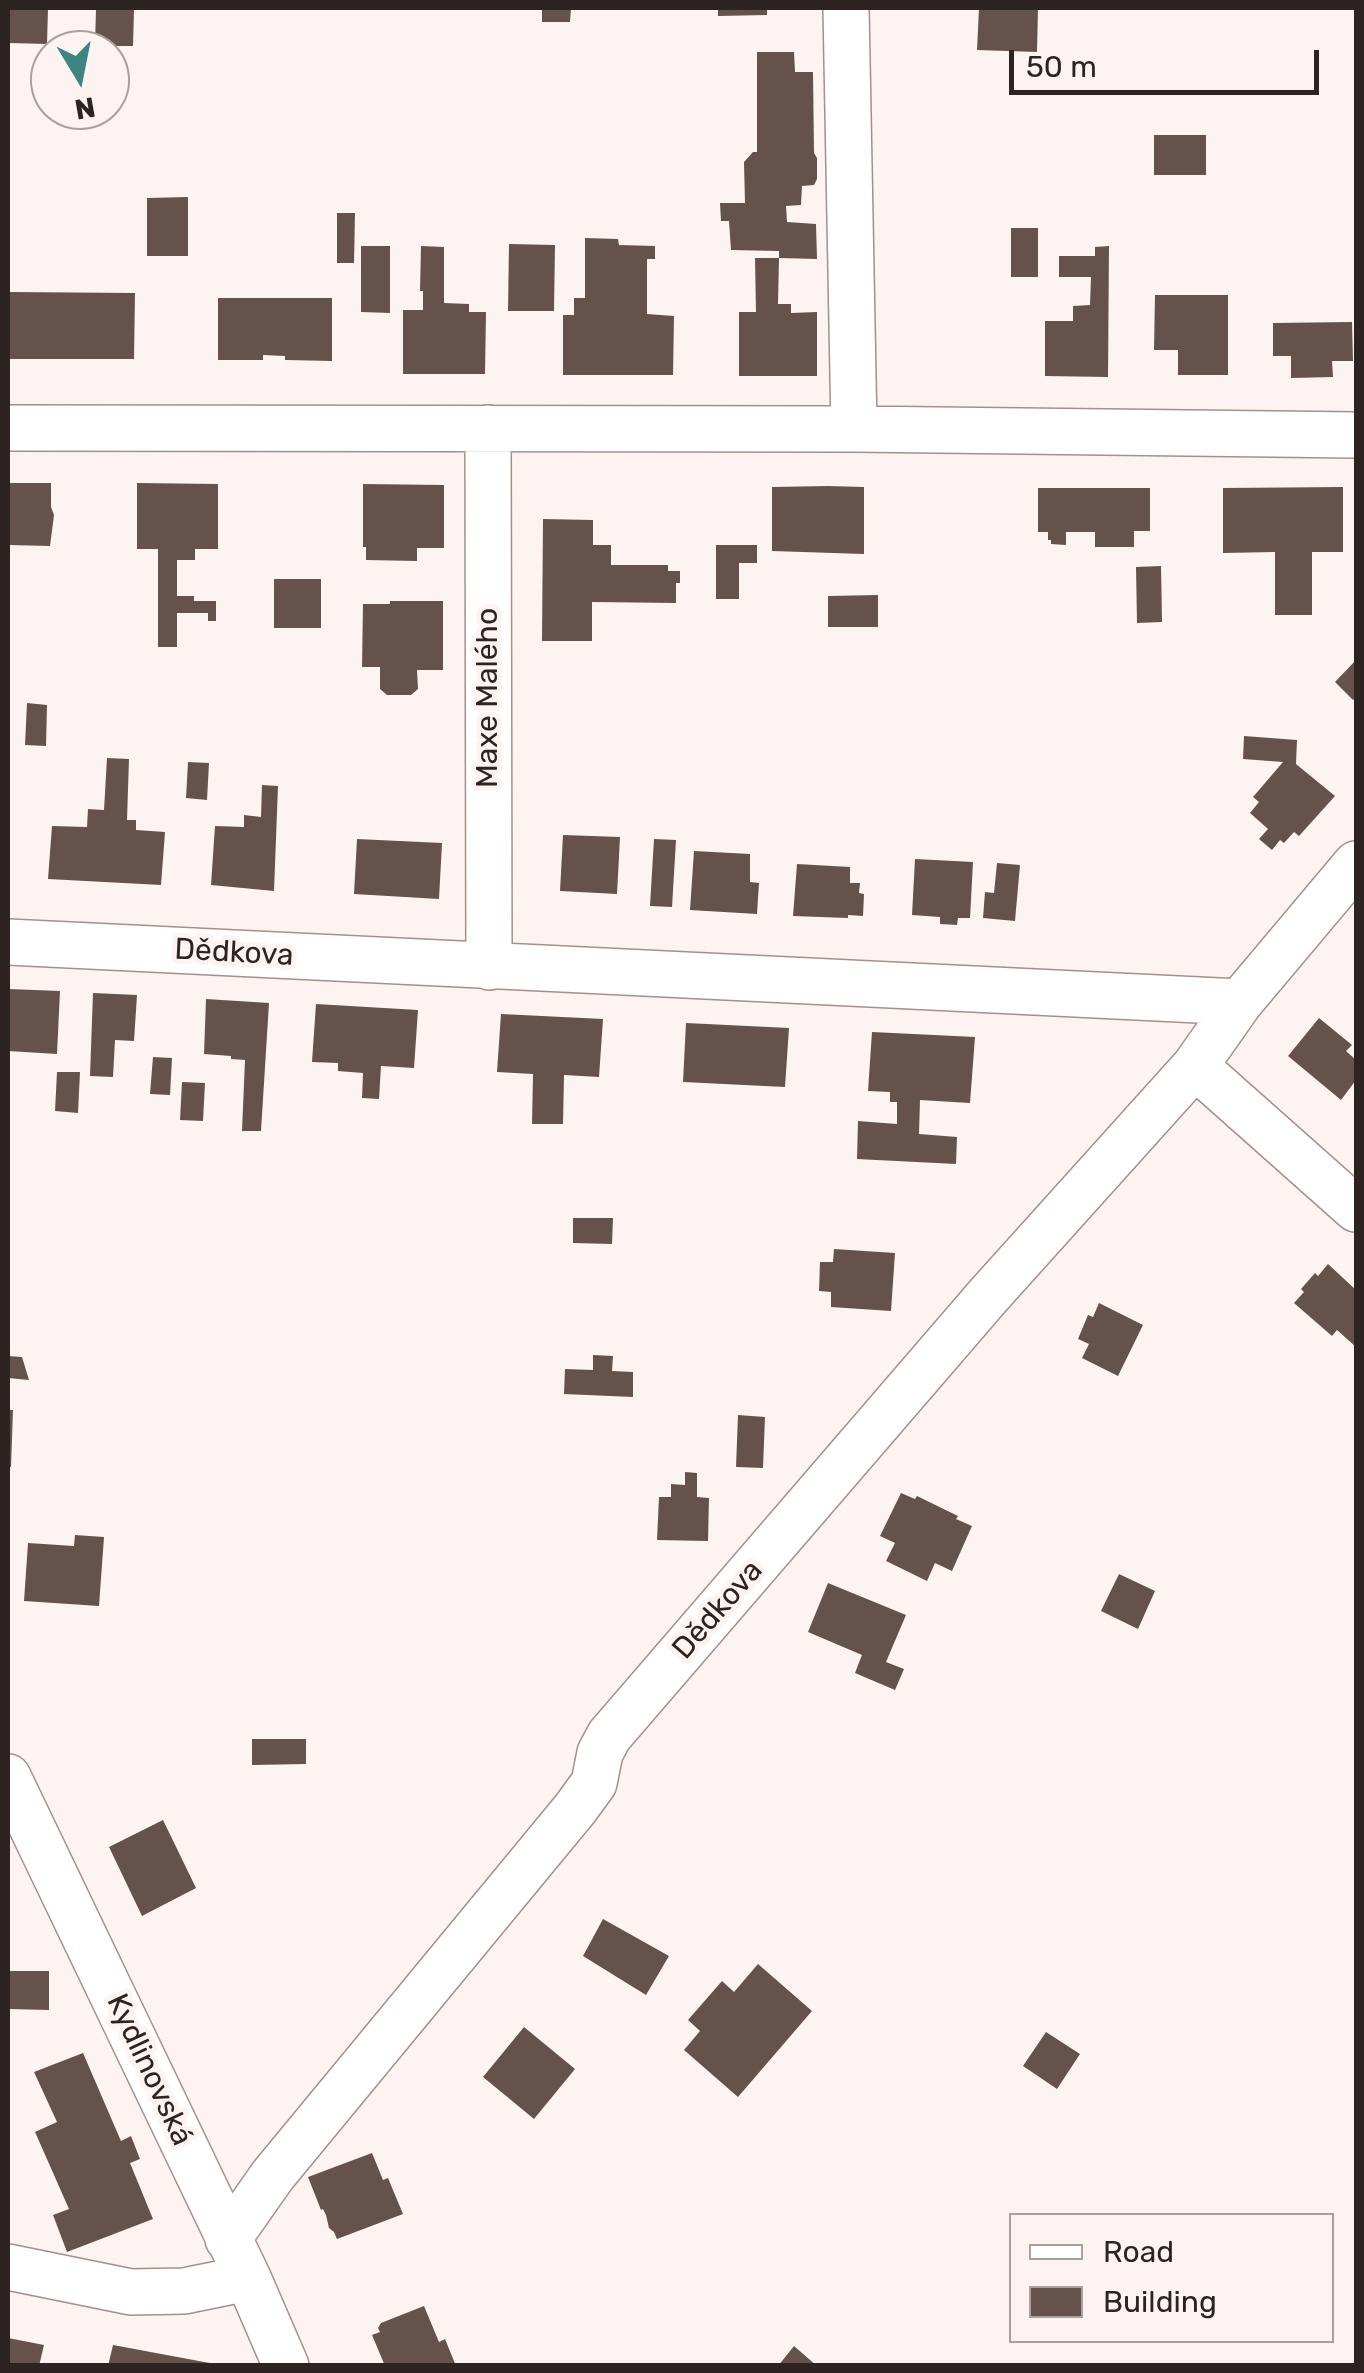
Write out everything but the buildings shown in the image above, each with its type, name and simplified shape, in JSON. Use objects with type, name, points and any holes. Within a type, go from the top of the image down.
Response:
[{"type":"street","points":[[846,8],[854,430]]},
{"type":"street","points":[[8,428],[1356,435]]},
{"type":"street","name":"Maxe Malého","points":[[488,428],[489,967]]},
{"type":"street","name":"Dědkova","points":[[238,2258],[274,2175],[576,1809],[594,1784],[600,1753],[609,1736],[988,1296],[1195,1066],[1240,1002],[1356,864]]},
{"type":"street","name":"Dědkova","points":[[8,942],[1240,1002]]},
{"type":"street","points":[[1195,1066],[1356,1209]]},
{"type":"street","name":"Kydlinovská","points":[[8,1777],[286,2366]]},
{"type":"street","points":[[8,2266],[131,2292],[184,2292],[238,2258]]}]
